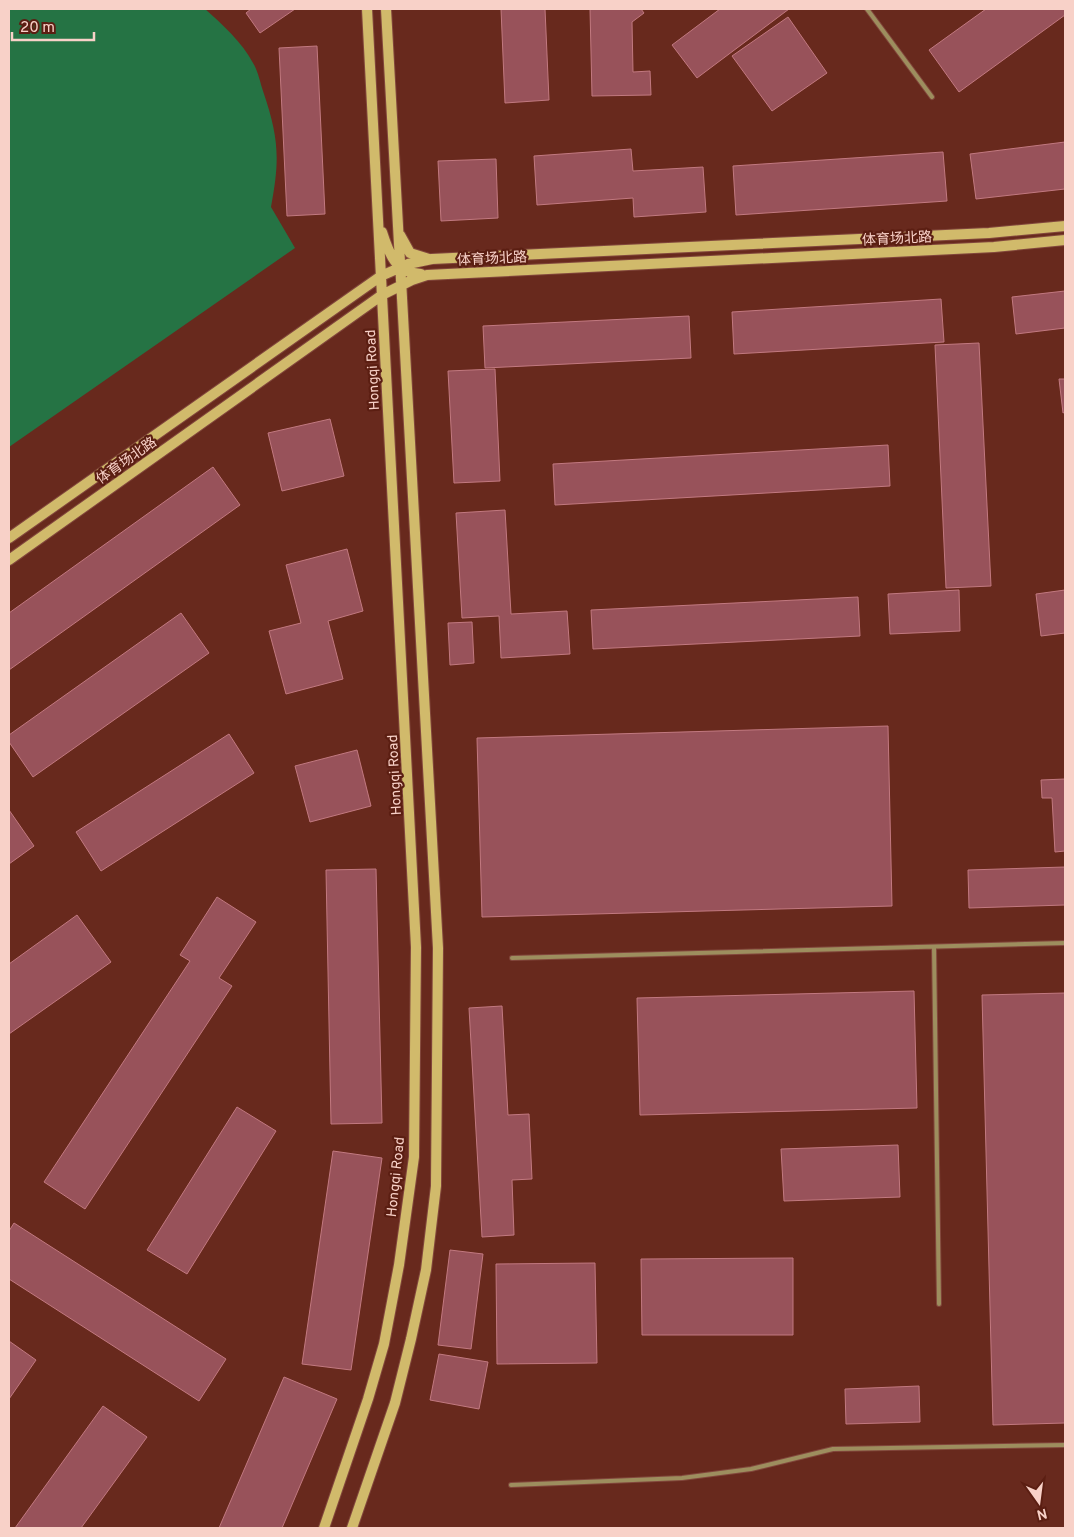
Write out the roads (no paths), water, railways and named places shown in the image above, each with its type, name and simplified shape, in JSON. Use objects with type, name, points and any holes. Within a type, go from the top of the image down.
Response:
[{"type":"main road","points":[[367,9],[381,276],[387,292]]},
{"type":"main road","points":[[352,1528],[395,1403],[409,1348],[426,1270],[436,1186],[438,948],[402,276],[396,221],[386,9]]},
{"type":"main road","points":[[378,219],[391,255],[402,276]]},
{"type":"main road","points":[[396,221],[402,240],[410,253],[418,257],[432,259]]},
{"type":"main road","name":"体育场北路","points":[[9,560],[387,292],[402,276],[432,259],[989,233],[1065,226]]},
{"type":"main road","name":"体育场北路","points":[[9,538],[381,276],[994,247],[1065,240]]},
{"type":"main road","points":[[404,311],[411,288],[427,275]]},
{"type":"main road","name":"Hongqi Road","points":[[324,1528],[368,1399],[384,1344],[399,1265],[414,1158],[416,947],[383,314],[387,292]]},
{"type":"lane","points":[[867,9],[932,97]]},
{"type":"lane","points":[[512,958],[1065,943]]},
{"type":"lane","points":[[934,946],[940,1304]]},
{"type":"lane","points":[[511,1485],[682,1478],[751,1468],[833,1450],[1065,1445]]}]
